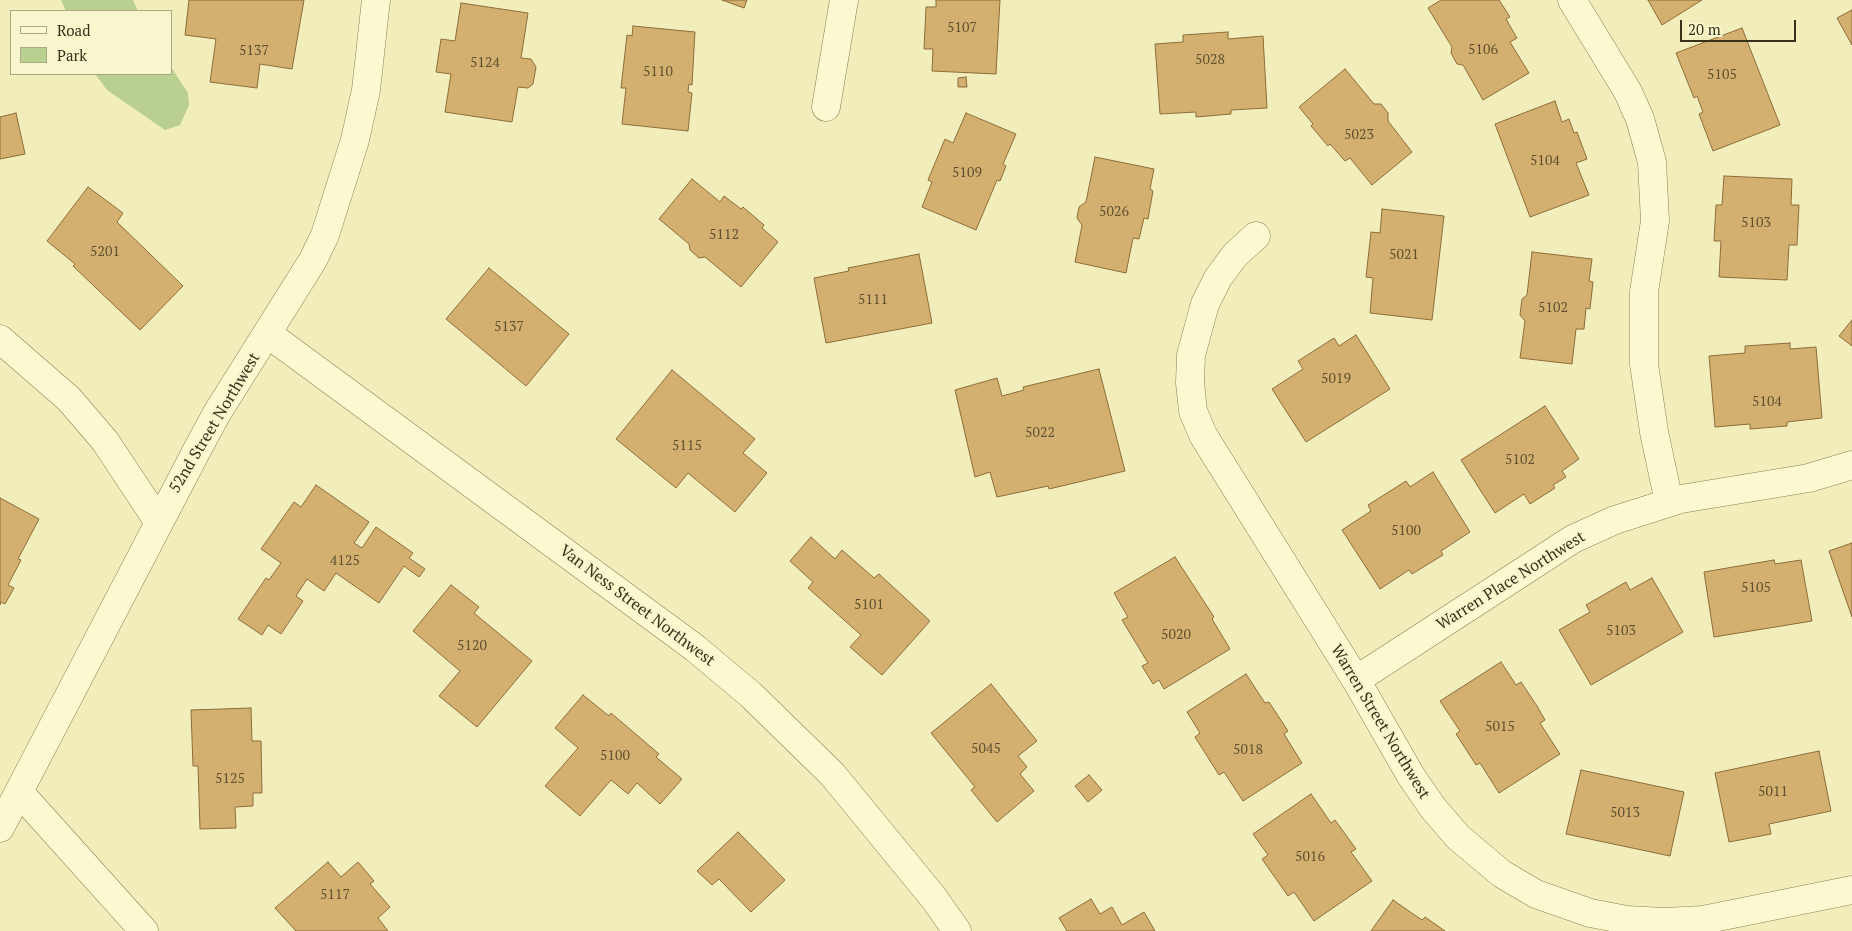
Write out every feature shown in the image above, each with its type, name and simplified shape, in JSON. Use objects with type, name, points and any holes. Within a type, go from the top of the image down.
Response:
[{"type":"street","name":"52nd Street Northwest","points":[[0,828],[20,793],[158,521],[217,413],[313,260],[341,188],[355,140],[366,90],[376,0]]},
{"type":"street","points":[[826,107],[844,0]]},
{"type":"street","points":[[1572,0],[1628,92],[1640,119],[1652,162],[1655,221],[1644,292],[1643,355],[1654,432],[1669,502]]},
{"type":"street","name":"Warren Street Northwest","points":[[1256,236],[1235,256],[1218,278],[1205,304],[1190,355],[1193,411],[1203,435],[1356,680],[1421,792],[1458,837],[1502,874],[1554,902],[1608,917],[1684,922],[1731,915],[1852,890]]},
{"type":"street","name":"Van Ness Street Northwest","points":[[268,334],[696,648],[751,695],[832,774],[933,897],[957,931]]},
{"type":"street","points":[[0,339],[49,380],[105,440],[158,521]]},
{"type":"street","name":"Warren Place Northwest","points":[[1356,680],[1573,539],[1615,520],[1669,502],[1809,478],[1852,466]]},
{"type":"street","points":[[20,793],[144,931]]},
{"type":"green space","points":[[61,0],[133,0],[138,10],[66,10]]},
{"type":"green space","points":[[172,69],[188,93],[189,105],[180,125],[165,130],[107,90],[96,75],[172,75]]},
{"type":"building","points":[[189,0],[304,0],[292,69],[260,64],[257,88],[210,82],[216,39],[185,35]]},
{"type":"building","points":[[722,0],[747,0],[744,8]]},
{"type":"building","points":[[936,0],[1000,0],[996,74],[932,71],[933,49],[924,49],[926,7],[936,7]]},
{"type":"building","points":[[1441,0],[1499,0],[1510,17],[1506,19],[1517,38],[1510,42],[1529,73],[1483,100],[1463,65],[1457,64],[1451,53],[1452,47],[1428,8]]},
{"type":"building","points":[[1648,0],[1702,0],[1662,25]]},
{"type":"building","points":[[461,3],[528,13],[521,58],[531,59],[536,67],[533,84],[528,88],[518,87],[512,122],[445,112],[451,74],[436,72],[441,39],[455,41]]},
{"type":"building","points":[[1852,10],[1852,45],[1837,18]]},
{"type":"building","points":[[633,26],[695,32],[692,85],[689,84],[688,92],[692,93],[688,131],[622,124],[626,88],[621,88],[627,35],[632,36]]},
{"type":"building","points":[[1742,28],[1780,125],[1713,151],[1699,114],[1703,112],[1697,96],[1694,98],[1676,53]]},
{"type":"building","points":[[1228,32],[1228,39],[1263,36],[1267,108],[1231,110],[1231,114],[1196,117],[1196,112],[1160,114],[1155,44],[1183,42],[1183,35]]},
{"type":"building","points":[[1345,69],[1374,104],[1381,104],[1388,113],[1388,121],[1412,152],[1372,185],[1350,158],[1345,161],[1330,144],[1328,146],[1311,126],[1313,124],[1299,107]]},
{"type":"building","points":[[966,77],[967,87],[958,87],[958,78]]},
{"type":"building","points":[[1555,101],[1562,122],[1569,119],[1574,133],[1577,132],[1587,159],[1576,163],[1589,195],[1530,217],[1495,124]]},
{"type":"building","points":[[16,113],[25,154],[0,159],[0,117]]},
{"type":"building","points":[[966,113],[1016,134],[1003,164],[1006,166],[1000,181],[997,180],[976,230],[922,207],[932,182],[928,180],[945,139],[953,143]]},
{"type":"building","points":[[1095,157],[1154,169],[1150,189],[1153,191],[1148,219],[1144,218],[1139,239],[1133,238],[1126,273],[1075,262],[1082,225],[1077,218],[1079,207],[1086,202]]},
{"type":"building","points":[[1724,176],[1792,179],[1791,205],[1799,205],[1797,245],[1789,245],[1787,280],[1719,277],[1721,241],[1714,241],[1716,205],[1722,205]]},
{"type":"building","points":[[692,179],[720,202],[724,196],[741,209],[743,207],[764,225],[762,228],[778,242],[741,287],[705,257],[699,258],[690,250],[689,244],[659,219]]},
{"type":"building","points":[[88,187],[123,213],[117,222],[183,286],[140,330],[73,266],[75,264],[47,241]]},
{"type":"building","points":[[1382,209],[1444,216],[1432,320],[1370,313],[1373,278],[1366,277],[1371,232],[1380,233]]},
{"type":"building","points":[[1532,252],[1592,259],[1589,281],[1593,282],[1590,309],[1586,308],[1584,329],[1576,329],[1572,364],[1520,358],[1525,321],[1520,315],[1522,299],[1527,295]]},
{"type":"building","points":[[919,254],[932,323],[826,343],[814,278],[849,271],[848,268]]},
{"type":"building","points":[[489,268],[569,334],[526,386],[446,319]]},
{"type":"building","points":[[1852,320],[1852,346],[1839,336]]},
{"type":"building","points":[[1356,335],[1390,389],[1306,442],[1272,389],[1303,369],[1298,361],[1334,338],[1339,346]]},
{"type":"building","points":[[1790,343],[1790,349],[1816,347],[1822,418],[1787,422],[1787,426],[1750,429],[1750,424],[1715,427],[1709,356],[1745,353],[1745,346]]},
{"type":"building","points":[[1099,369],[1125,471],[1049,489],[1048,486],[997,497],[990,472],[975,477],[955,390],[997,378],[1002,396],[1024,390],[1023,387]]},
{"type":"building","points":[[672,370],[755,439],[743,453],[767,473],[735,512],[688,473],[676,488],[616,439]]},
{"type":"building","points":[[1545,406],[1579,459],[1562,471],[1566,477],[1553,485],[1555,488],[1530,504],[1524,494],[1495,513],[1461,460]]},
{"type":"building","points":[[1433,472],[1470,532],[1441,551],[1443,555],[1412,574],[1409,570],[1380,589],[1342,530],[1371,511],[1368,505],[1406,481],[1410,487]]},
{"type":"building","points":[[316,485],[369,522],[354,543],[362,548],[376,527],[413,553],[409,558],[425,569],[419,577],[404,566],[379,603],[336,573],[324,591],[307,579],[296,596],[303,601],[281,634],[268,625],[262,635],[238,619],[266,578],[269,580],[281,563],[261,549],[294,502],[301,507]]},
{"type":"building","points":[[0,498],[39,519],[18,559],[21,560],[8,585],[14,588],[5,604],[1,602],[0,605]]},
{"type":"building","points":[[811,537],[835,559],[842,550],[874,578],[879,574],[930,621],[882,675],[850,647],[861,635],[808,588],[813,582],[790,561]]},
{"type":"building","points":[[1852,543],[1852,617],[1829,551]]},
{"type":"building","points":[[1175,557],[1214,617],[1212,619],[1230,649],[1164,689],[1159,680],[1153,684],[1142,666],[1148,663],[1122,620],[1128,617],[1114,593]]},
{"type":"building","points":[[1774,560],[1775,564],[1801,560],[1812,621],[1714,637],[1704,572]]},
{"type":"building","points":[[1652,578],[1683,632],[1591,685],[1559,630],[1590,612],[1586,605],[1626,582],[1630,590]]},
{"type":"building","points":[[451,585],[479,607],[474,613],[532,661],[477,727],[439,696],[460,671],[413,631]]},
{"type":"building","points":[[1501,662],[1516,685],[1521,682],[1537,706],[1545,720],[1540,723],[1560,754],[1499,793],[1480,763],[1476,765],[1456,734],[1460,731],[1440,701]]},
{"type":"building","points":[[1246,674],[1265,703],[1269,702],[1288,731],[1284,734],[1302,763],[1243,801],[1224,772],[1219,775],[1195,737],[1200,733],[1187,712]]},
{"type":"building","points":[[991,684],[1037,741],[1018,756],[1027,767],[1020,774],[1034,791],[997,822],[971,790],[975,787],[931,733]]},
{"type":"building","points":[[583,695],[609,716],[611,713],[659,754],[656,757],[682,779],[660,804],[637,783],[628,794],[611,780],[580,816],[545,786],[578,748],[555,728]]},
{"type":"building","points":[[251,708],[252,741],[261,741],[262,793],[253,793],[253,806],[235,807],[236,828],[200,829],[198,766],[193,766],[191,710]]},
{"type":"building","points":[[1819,751],[1831,811],[1769,824],[1771,834],[1729,842],[1715,773]]},
{"type":"building","points":[[1581,770],[1684,792],[1670,856],[1566,834]]},
{"type":"building","points":[[1089,775],[1102,790],[1088,802],[1075,786]]},
{"type":"building","points":[[1311,794],[1331,823],[1335,820],[1356,849],[1351,852],[1372,881],[1314,921],[1294,892],[1288,896],[1262,859],[1268,855],[1253,834]]},
{"type":"building","points":[[738,832],[785,880],[751,912],[719,879],[712,885],[697,871]]},
{"type":"building","points":[[328,862],[341,877],[358,862],[374,881],[370,884],[390,907],[378,918],[388,931],[296,931],[275,908]]},
{"type":"building","points":[[1091,899],[1100,914],[1112,907],[1122,925],[1144,912],[1155,931],[1067,931],[1059,918]]},
{"type":"building","points":[[1393,900],[1422,920],[1425,917],[1445,931],[1371,931]]}]
